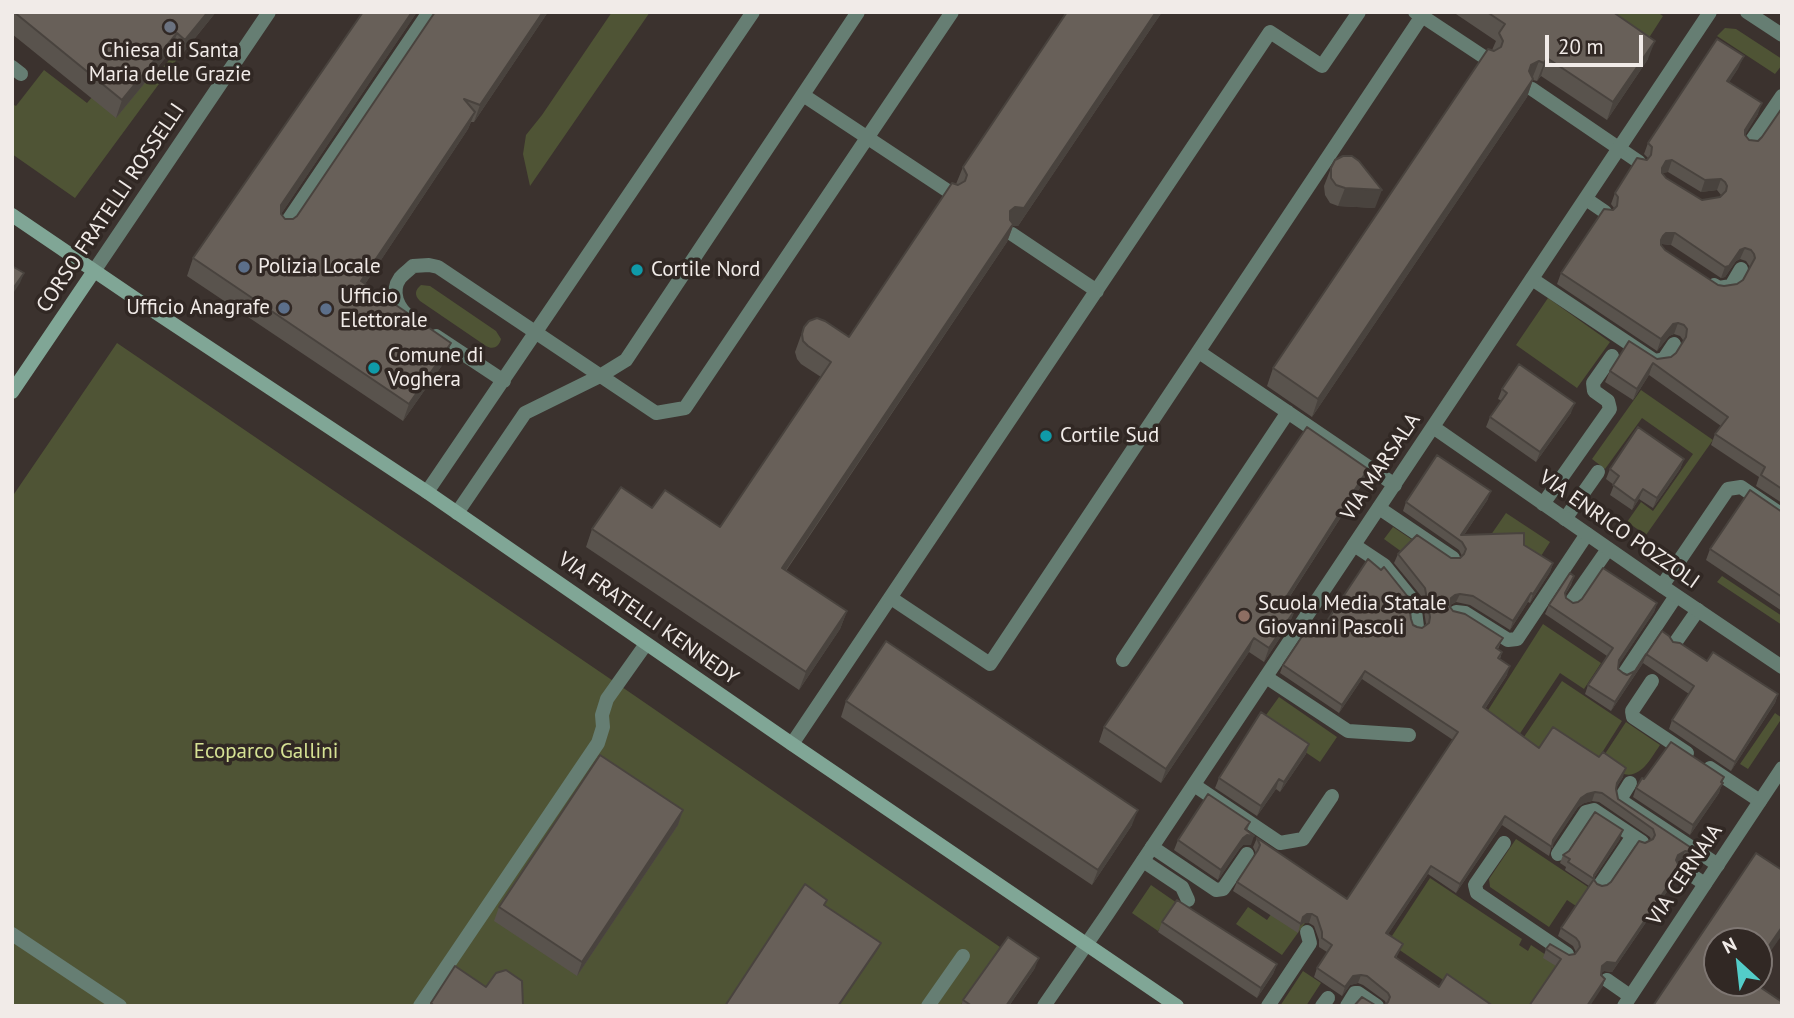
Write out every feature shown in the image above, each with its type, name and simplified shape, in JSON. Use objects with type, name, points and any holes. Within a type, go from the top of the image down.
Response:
[{"type":"main road","name":"VIA FRATELLI KENNEDY","points":[[12,215],[427,492],[1177,1006]]},
{"type":"main road","name":"CORSO FRATELLI ROSSELLI","points":[[12,392],[94,271]]},
{"type":"street","name":"CORSO FRATELLI ROSSELLI","points":[[94,271],[269,12]]},
{"type":"street","points":[[283,228],[429,12]]},
{"type":"street","points":[[427,492],[753,12]]},
{"type":"street","points":[[457,513],[525,413],[626,360],[859,12]]},
{"type":"street","points":[[504,381],[423,327],[399,307],[396,293],[399,279],[413,266],[439,267],[656,414],[685,408],[952,12]]},
{"type":"street","points":[[792,744],[1270,32],[1322,66],[1359,12]]},
{"type":"street","name":"VIA MARSALA","points":[[1044,1006],[1710,12]]},
{"type":"street","points":[[1747,12],[1782,35]]},
{"type":"street","points":[[891,598],[990,664],[1199,352],[1418,14],[1487,59]]},
{"type":"street","points":[[1532,89],[1639,162]]},
{"type":"street","points":[[803,95],[951,193]]},
{"type":"street","points":[[1750,143],[1782,96]]},
{"type":"street","points":[[1586,200],[1605,212]]},
{"type":"street","points":[[1012,234],[1097,291]]},
{"type":"street","points":[[1698,274],[1718,288],[1731,286],[1741,269]]},
{"type":"street","points":[[1532,279],[1655,361],[1664,359],[1674,344]]},
{"type":"street","points":[[1199,352],[1395,485]]},
{"type":"street","points":[[1543,504],[1610,409],[1608,401],[1594,391],[1593,383],[1612,356]]},
{"type":"street","points":[[1123,660],[1288,412]]},
{"type":"street","name":"VIA ENRICO POZZOLI","points":[[1433,428],[1782,667]]},
{"type":"street","points":[[1565,519],[1598,472]]},
{"type":"street","points":[[1662,586],[1728,489],[1741,487],[1782,515]]},
{"type":"street","points":[[1379,508],[1453,558]]},
{"type":"street","points":[[1456,612],[1465,612],[1508,640],[1517,639],[1587,534]]},
{"type":"street","points":[[1354,545],[1384,565],[1414,602],[1417,627]]},
{"type":"street","points":[[1571,602],[1608,549]]},
{"type":"street","points":[[1623,674],[1676,596]]},
{"type":"street","points":[[1675,643],[1698,610]]},
{"type":"street","points":[[420,1006],[598,743],[607,699],[646,644]]},
{"type":"street","points":[[1266,677],[1348,731],[1409,735]]},
{"type":"street","points":[[1652,681],[1632,711],[1633,717],[1760,801]]},
{"type":"street","name":"VIA CERNAIA","points":[[1627,1001],[1782,768]]},
{"type":"street","points":[[1630,783],[1622,796],[1623,802],[1718,864]]},
{"type":"street","points":[[1194,785],[1280,843],[1303,839],[1332,796]]},
{"type":"street","points":[[1558,854],[1586,812],[1594,810],[1638,839],[1600,885]]},
{"type":"street","points":[[1504,843],[1475,885],[1477,893],[1567,954]]},
{"type":"street","points":[[1152,847],[1216,890],[1223,889],[1247,854]]},
{"type":"street","points":[[1143,862],[1182,887],[1188,900]]},
{"type":"street","points":[[1682,869],[1704,884]]},
{"type":"street","points":[[1268,1006],[1310,943],[1307,932]]},
{"type":"street","points":[[12,934],[120,1006]]},
{"type":"street","points":[[928,1006],[963,956]]},
{"type":"street","points":[[1607,980],[1627,1001]]},
{"type":"street","points":[[1347,1006],[1358,993],[1377,1006]]},
{"type":"green space","points":[[612,12],[650,12],[530,186],[523,154],[526,135]]},
{"type":"green space","points":[[1598,12],[1657,12],[1663,16],[1645,44]]},
{"type":"green space","points":[[1725,28],[1736,29],[1782,59],[1782,65],[1775,74],[1717,36]]},
{"type":"green space","points":[[174,54],[178,58],[75,198],[12,154],[12,104],[16,106],[44,70],[87,103],[109,77],[142,69],[154,78]]},
{"type":"green space","points":[[421,285],[430,286],[496,331],[501,339],[499,344],[493,348],[486,346],[420,301],[416,293]]},
{"type":"green space","points":[[1548,298],[1610,342],[1577,388],[1516,345]]},
{"type":"green space","name":"Ecoparco Gallini","points":[[117,343],[1000,947],[960,1006],[12,1006],[12,497]]},
{"type":"green space","points":[[1641,390],[1713,440],[1646,535],[1627,522],[1641,502],[1653,511],[1693,454],[1642,418],[1605,469],[1592,459]]},
{"type":"green space","points":[[1506,513],[1550,542],[1541,556],[1453,590]]},
{"type":"green space","points":[[1393,527],[1462,573],[1402,552],[1384,539]]},
{"type":"green space","points":[[1722,576],[1782,616],[1782,625],[1717,582]]},
{"type":"green space","points":[[1543,624],[1601,663],[1584,689],[1560,673],[1517,738],[1485,715]]},
{"type":"green space","points":[[1562,681],[1622,721],[1598,759],[1549,733],[1493,816],[1477,806]]},
{"type":"green space","points":[[1279,697],[1337,737],[1320,762],[1261,722]]},
{"type":"green space","points":[[1775,713],[1782,718],[1748,769],[1740,764]]},
{"type":"green space","points":[[1626,722],[1660,745],[1644,767],[1628,775],[1618,772],[1601,760]]},
{"type":"green space","points":[[1516,839],[1603,897],[1591,916],[1567,900],[1549,927],[1490,887],[1489,879]]},
{"type":"green space","points":[[1430,878],[1522,939],[1519,945],[1528,951],[1531,945],[1558,963],[1530,1006],[1481,1006],[1388,942]]},
{"type":"green space","points":[[1151,885],[1177,903],[1158,931],[1132,913]]},
{"type":"green space","points":[[1284,896],[1305,923],[1282,955],[1236,924],[1248,907],[1267,920]]},
{"type":"green space","points":[[1303,971],[1321,983],[1306,1006],[1280,1006]]},
{"type":"building","points":[[14,12],[208,12],[185,40],[177,33],[122,100]]},
{"type":"building","points":[[363,12],[412,12],[281,205],[281,214],[285,219],[297,216],[435,12],[543,12],[480,105],[464,99],[475,112],[361,281],[451,343],[409,404],[193,258]]},
{"type":"building","points":[[1067,12],[1156,12],[1024,208],[1015,207],[1010,211],[1013,224],[782,568],[847,611],[806,672],[592,529],[621,487],[652,508],[665,490],[720,527],[831,362],[803,341],[804,327],[817,318],[849,337],[952,183],[958,185],[965,181],[967,175],[963,167]]},
{"type":"building","points":[[1487,12],[1613,12],[1655,41],[1613,102],[1547,58],[1544,63],[1539,61],[1531,65],[1529,71],[1533,79],[1318,399],[1273,368],[1488,49],[1494,51],[1501,47],[1503,41],[1499,33],[1505,24]]},
{"type":"building","points":[[1717,39],[1744,56],[1727,81],[1762,103],[1745,130],[1749,140],[1758,141],[1782,108],[1782,489],[1761,475],[1765,467],[1715,434],[1728,417],[1653,363],[1637,389],[1610,371],[1629,341],[1657,359],[1671,357],[1686,337],[1687,329],[1684,325],[1673,324],[1661,339],[1561,273],[1604,209],[1613,210],[1617,206],[1618,197],[1615,193],[1637,158],[1647,160],[1651,155],[1652,147],[1648,143]],"holes":[[[1672,160],[1705,180],[1721,179],[1727,186],[1726,191],[1720,197],[1702,200],[1662,173],[1666,161]],[[1666,233],[1675,233],[1725,267],[1745,248],[1751,250],[1755,258],[1743,280],[1737,284],[1718,285],[1665,250],[1661,240]]]},
{"type":"building","points":[[1352,156],[1359,161],[1382,190],[1336,185],[1331,178],[1331,168],[1335,160]]},
{"type":"building","points":[[12,266],[24,273],[12,290]]},
{"type":"building","points":[[1519,364],[1575,403],[1540,452],[1490,417],[1507,393],[1502,389]]},
{"type":"building","points":[[1307,427],[1368,469],[1283,602],[1295,610],[1269,648],[1254,638],[1166,769],[1104,727]]},
{"type":"building","points":[[1638,427],[1684,459],[1657,498],[1643,489],[1635,501],[1613,485],[1619,476],[1610,469]]},
{"type":"building","points":[[1437,455],[1491,491],[1461,535],[1524,533],[1524,545],[1553,563],[1513,621],[1473,596],[1460,594],[1451,598],[1450,607],[1453,611],[1465,614],[1503,638],[1496,648],[1502,652],[1498,658],[1510,666],[1483,707],[1539,748],[1553,727],[1599,757],[1603,752],[1626,768],[1617,783],[1618,799],[1693,849],[1678,855],[1676,860],[1680,868],[1616,963],[1607,962],[1602,966],[1601,975],[1605,979],[1587,1006],[1529,1006],[1561,959],[1546,949],[1550,944],[1569,955],[1575,954],[1580,947],[1576,938],[1561,928],[1594,879],[1597,884],[1607,885],[1639,841],[1645,843],[1655,835],[1653,829],[1602,793],[1595,792],[1581,798],[1553,840],[1552,847],[1505,816],[1460,884],[1431,866],[1386,933],[1403,944],[1395,957],[1439,987],[1447,974],[1493,1006],[1384,1006],[1390,997],[1388,993],[1367,976],[1353,976],[1345,987],[1317,968],[1332,945],[1322,938],[1317,917],[1307,914],[1301,924],[1237,882],[1258,850],[1260,845],[1257,838],[1347,899],[1458,732],[1365,671],[1342,705],[1283,665],[1309,626],[1319,633],[1368,559],[1381,570],[1384,567],[1408,597],[1413,625],[1422,628],[1429,623],[1425,588],[1398,554],[1417,535],[1451,558],[1460,558],[1466,549],[1462,542],[1406,502]]},
{"type":"building","points":[[1750,490],[1782,512],[1782,597],[1710,549]]},
{"type":"building","points":[[1603,568],[1657,603],[1619,660],[1618,669],[1623,673],[1627,675],[1635,670],[1615,702],[1588,685],[1613,648],[1549,605],[1570,573],[1574,576],[1565,593],[1566,598],[1573,603],[1582,599]]},
{"type":"building","points":[[1662,631],[1673,642],[1680,643],[1707,661],[1713,652],[1778,694],[1735,762],[1672,720],[1694,686],[1646,654]]},
{"type":"building","points":[[886,641],[1138,810],[1098,870],[846,701]]},
{"type":"building","points":[[1261,712],[1309,744],[1284,782],[1279,779],[1261,806],[1219,778]]},
{"type":"building","points":[[1671,742],[1724,777],[1721,782],[1723,783],[1693,825],[1636,788]]},
{"type":"building","points":[[600,755],[683,810],[582,962],[499,907]]},
{"type":"building","points":[[1208,794],[1250,822],[1245,829],[1254,836],[1247,835],[1243,838],[1221,870],[1178,840]]},
{"type":"building","points":[[1595,812],[1623,830],[1594,879],[1568,862],[1570,859],[1563,855],[1569,851]]},
{"type":"building","points":[[1756,853],[1782,870],[1782,927],[1773,940],[1773,927],[1706,927]]},
{"type":"building","points":[[805,884],[827,900],[824,905],[881,943],[838,1006],[725,1006]]},
{"type":"building","points":[[1177,900],[1277,964],[1261,988],[1162,922]]},
{"type":"building","points":[[1703,932],[1703,997],[1773,996],[1782,1002],[1782,1006],[1653,1006]]},
{"type":"building","points":[[1008,937],[1039,958],[1006,1006],[972,1006],[963,1000]]},
{"type":"building","points":[[455,966],[486,987],[496,973],[506,970],[522,981],[523,1006],[432,1006],[431,1003]]},
{"type":"building","points":[[1362,997],[1375,1005],[1376,1006],[1354,1006]]},
{"type":"place","name":"Chiesa di Santa Maria delle Grazie","points":[[170,27]]},
{"type":"place","name":"Polizia Locale","points":[[244,267]]},
{"type":"place","name":"Cortile Nord","points":[[637,270]]},
{"type":"place","name":"Ufficio Anagrafe","points":[[284,308]]},
{"type":"place","name":"Ufficio Elettorale","points":[[326,309]]},
{"type":"place","name":"Comune di Voghera","points":[[374,368]]},
{"type":"place","name":"Cortile Sud","points":[[1046,436]]},
{"type":"place","name":"Scuola Media Statale Giovanni Pascoli","points":[[1244,616]]}]
